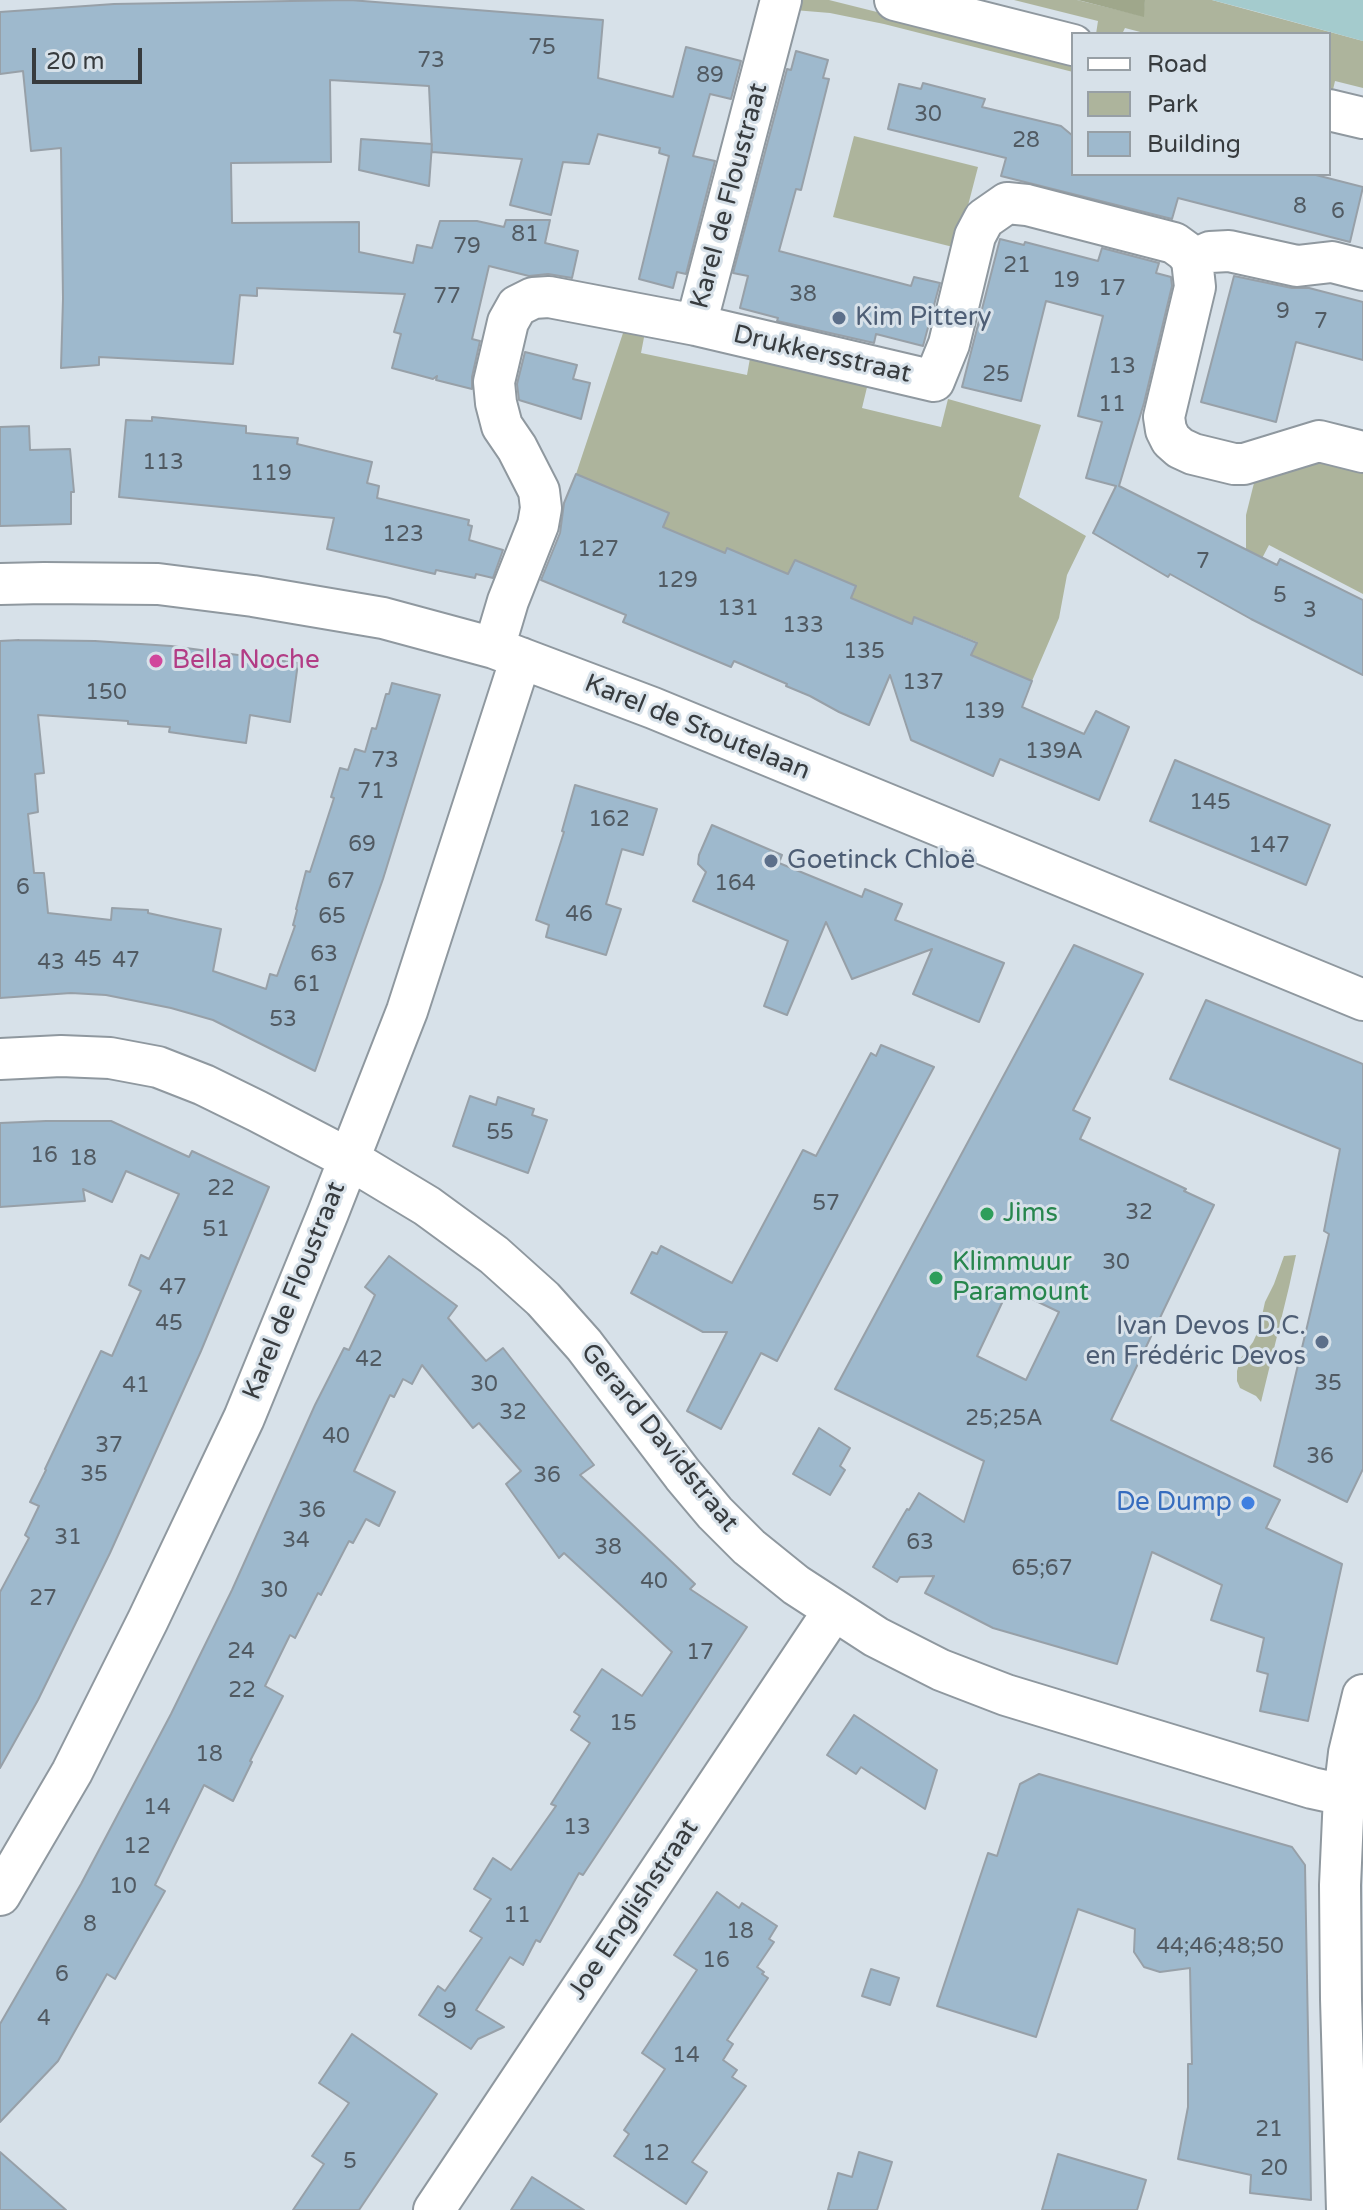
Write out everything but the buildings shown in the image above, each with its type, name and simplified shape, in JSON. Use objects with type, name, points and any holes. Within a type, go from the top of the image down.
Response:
[{"type":"street","name":"Karel de Floustraat","points":[[0,1895],[72,1772],[244,1418],[407,1011],[508,653],[508,601],[538,525],[541,508],[539,491],[502,426],[495,392],[494,382],[508,322],[517,306],[533,298],[549,297],[696,325],[781,0]]},
{"type":"street","points":[[895,0],[1071,44]]},
{"type":"street","points":[[1331,110],[1363,118]]},
{"type":"street","name":"Drukkersstraat","points":[[696,325],[934,381],[949,344],[975,236],[984,219],[1007,203],[1027,205],[1174,243],[1192,260]]},
{"type":"street","points":[[1363,270],[1332,262],[1297,266],[1229,251],[1210,252],[1192,260],[1195,287],[1164,417],[1171,440],[1180,448],[1234,464],[1244,464],[1319,441],[1363,452]]},
{"type":"street","name":"Karel de Stoutelaan","points":[[0,584],[158,584],[253,596],[383,618],[508,653],[653,708],[1363,1000]]},
{"type":"street","name":"Gerard Davidstraat","points":[[0,1059],[61,1056],[110,1058],[158,1067],[204,1085],[349,1159],[427,1206],[494,1255],[543,1299],[584,1345],[683,1475],[749,1547],[796,1585],[876,1637],[941,1670],[1006,1695],[1344,1795]]},
{"type":"street","name":"Joe Englishstraat","points":[[434,2210],[834,1610]]},
{"type":"street","points":[[1347,2210],[1340,1885],[1349,1753],[1363,1695]]},
{"type":"green space","points":[[799,0],[829,0],[1071,60],[1071,71],[884,24],[830,13],[794,10]]},
{"type":"green space","points":[[1014,0],[1077,0],[1143,16],[1145,0],[1212,0],[1330,32],[1140,32],[1125,28],[1123,32],[1096,32],[1098,21]]},
{"type":"green space","points":[[1331,32],[1363,41],[1363,88],[1335,81],[1332,94]]},
{"type":"green space","points":[[854,136],[978,167],[957,248],[833,217]]},
{"type":"green space","points":[[625,327],[646,327],[641,353],[747,375],[752,347],[869,379],[862,408],[941,427],[948,399],[1041,425],[1019,497],[1086,536],[1067,575],[1059,618],[1032,681],[971,655],[977,642],[915,617],[912,624],[851,598],[855,586],[795,560],[788,574],[728,549],[725,553],[663,527],[668,513],[576,474]]},
{"type":"green space","points":[[1316,458],[1363,471],[1363,594],[1269,545],[1235,610],[1246,553],[1246,515],[1255,479]]},
{"type":"green space","points":[[1296,1255],[1261,1402],[1240,1388],[1237,1371],[1241,1358],[1259,1329],[1265,1302],[1284,1256]]},
{"type":"shaded area","points":[[1077,0],[1145,0],[1144,17],[1082,1]]},
{"type":"shaded area","points":[[1212,0],[1363,0],[1363,41],[1331,32]]},
{"type":"place","name":"Kim Pittery","points":[[839,318]]},
{"type":"place","name":"Bella Noche","points":[[156,661]]},
{"type":"place","name":"Goetinck Chloë","points":[[771,861]]},
{"type":"place","name":"Jims","points":[[987,1214]]},
{"type":"place","name":"Klimmuur Paramount","points":[[936,1278]]},
{"type":"place","name":"Ivan Devos D.C. en Frédéric Devos","points":[[1322,1342]]},
{"type":"place","name":"De Dump","points":[[1248,1503]]}]
